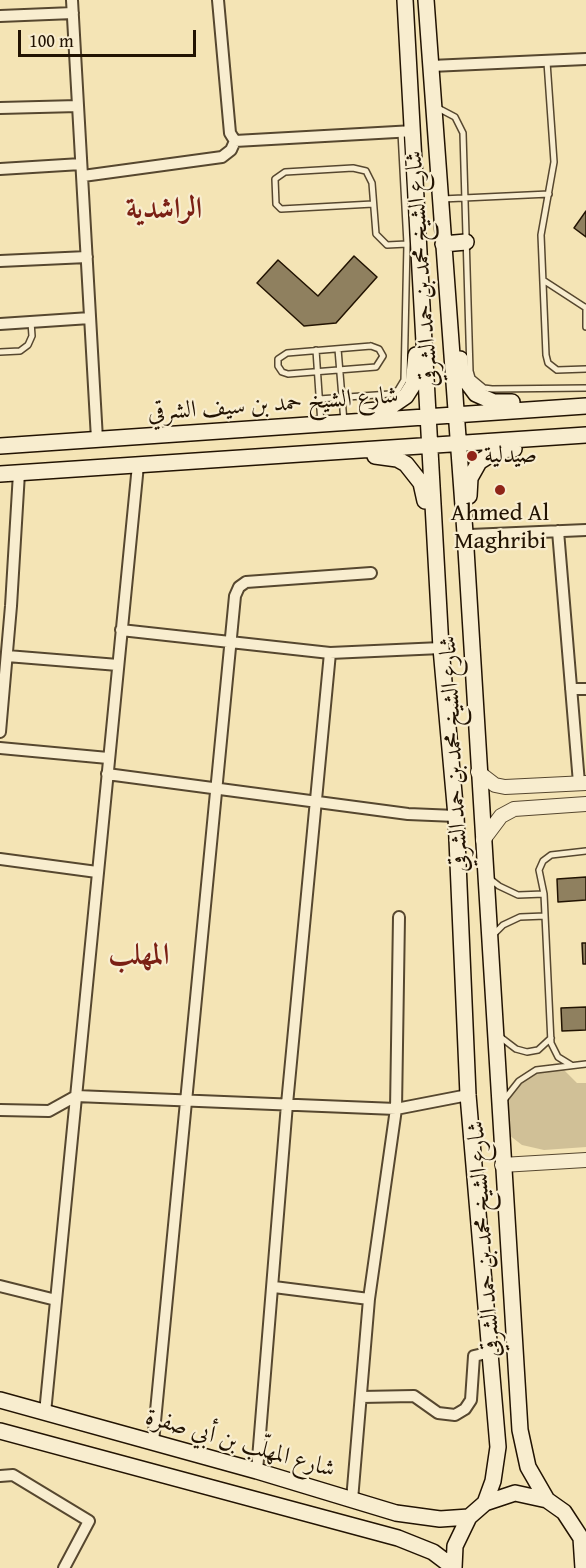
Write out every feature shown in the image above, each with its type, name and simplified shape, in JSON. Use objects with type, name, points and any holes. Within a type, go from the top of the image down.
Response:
[{"type":"main road","name":"شارع الشيخ محمد بن حمد الشرقي","points":[[405,0],[407,131],[424,299],[436,569],[456,816],[468,1095],[491,1353],[497,1458],[493,1481],[485,1503]]},
{"type":"main road","name":"شارع الشيخ محمد بن حمد الشرقي","points":[[426,0],[467,570],[502,1165],[522,1443],[531,1473],[547,1500]]},
{"type":"main road","points":[[443,244],[466,242]]},
{"type":"main road","points":[[446,293],[457,326],[461,374],[476,394],[494,402],[552,400],[583,406]]},
{"type":"main road","points":[[343,411],[387,409],[406,396],[413,385],[416,371],[415,330],[424,299]]},
{"type":"main road","name":"شارع الشيخ حمد بن سيف الشرقي","points":[[0,446],[297,426],[343,411],[428,417],[583,406]]},
{"type":"main road","points":[[0,474],[582,435]]},
{"type":"main road","points":[[467,570],[470,536],[470,478],[479,462],[498,450],[560,443],[582,435]]},
{"type":"main road","points":[[304,454],[337,458],[384,456],[406,465],[422,483],[427,548],[436,569]]},
{"type":"main road","name":"شارع المهلّب بن أبي صفرة","points":[[0,1401],[257,1471],[411,1516],[440,1519],[469,1517]]},
{"type":"main road","name":"شارع المهلّب بن أبي صفرة","points":[[0,1431],[398,1538],[433,1552],[454,1568]]},
{"type":"main road","points":[[454,1568],[458,1536],[469,1517],[485,1503],[515,1493],[547,1500],[564,1512],[581,1530],[583,1568]]},
{"type":"street","points":[[72,0],[97,439]]},
{"type":"street","points":[[83,176],[222,157],[231,150],[234,141],[230,133],[218,0]]},
{"type":"street","points":[[0,16],[73,13]]},
{"type":"street","points":[[431,66],[586,59]]},
{"type":"street","points":[[0,108],[78,106]]},
{"type":"street","points":[[234,141],[407,131]]},
{"type":"street","points":[[0,169],[81,164]]},
{"type":"street","points":[[0,261],[87,257]]},
{"type":"street","points":[[0,324],[90,318]]},
{"type":"street","points":[[45,1413],[138,465]]},
{"type":"street","points":[[0,732],[2,672],[7,656],[19,473]]},
{"type":"street","points":[[470,536],[586,530]]},
{"type":"street","points":[[478,772],[495,785],[583,783],[571,690],[558,531]]},
{"type":"street","points":[[153,1442],[235,596],[239,587],[246,582],[371,573]]},
{"type":"street","points":[[121,630],[330,653],[441,648]]},
{"type":"street","points":[[257,1471],[274,1287],[286,1104],[330,653]]},
{"type":"street","points":[[7,656],[118,665]]},
{"type":"street","points":[[571,690],[586,689]]},
{"type":"street","points":[[0,748],[108,758]]},
{"type":"street","points":[[107,774],[408,814],[456,816]]},
{"type":"street","points":[[522,786],[524,808]]},
{"type":"street","points":[[483,840],[501,816],[514,809],[586,804]]},
{"type":"street","points":[[0,859],[97,872]]},
{"type":"street","points":[[352,1500],[369,1299],[396,1109],[399,917]]},
{"type":"street","points":[[0,1110],[49,1111],[76,1096],[396,1109],[468,1095]]},
{"type":"street","points":[[502,1165],[586,1160]]},
{"type":"street","points":[[0,1286],[56,1300]]},
{"type":"street","points":[[274,1287],[369,1299]]},
{"type":"street","points":[[361,1397],[414,1396],[438,1413],[455,1415],[465,1409],[471,1400],[474,1356],[491,1353]]},
{"type":"street","points":[[0,1476],[13,1475],[89,1521],[64,1568]]},
{"type":"lane","points":[[547,62],[555,162],[541,235],[546,360],[557,370],[586,369]]},
{"type":"lane","points":[[434,107],[451,113],[462,128],[472,378],[484,388],[492,389],[586,388]]},
{"type":"lane","points":[[319,399],[343,411],[390,394],[402,385],[405,375],[407,131]]},
{"type":"lane","points":[[373,204],[281,209],[276,204],[274,182],[282,172],[360,168],[371,176],[375,229],[379,239],[387,244],[407,244]]},
{"type":"lane","points":[[440,199],[549,194]]},
{"type":"lane","points":[[543,280],[586,308],[586,327]]},
{"type":"lane","points":[[0,352],[21,351],[28,345],[32,336],[31,322]]},
{"type":"lane","points":[[376,346],[383,356],[376,367],[318,372],[285,373],[279,369],[277,362],[283,354],[338,349],[376,346]]},
{"type":"lane","points":[[338,349],[343,411]]},
{"type":"lane","points":[[316,350],[321,420]]},
{"type":"lane","points":[[571,1065],[558,1057],[551,1038],[544,894],[539,870],[543,861],[551,855],[586,851]]},
{"type":"lane","points":[[485,871],[508,892],[529,896],[544,894]]},
{"type":"lane","points":[[489,940],[511,920],[530,915],[545,916]]},
{"type":"lane","points":[[496,1034],[516,1049],[527,1052],[538,1050],[551,1038]]},
{"type":"lane","points":[[500,1106],[519,1081],[530,1073],[542,1068],[586,1064]]},
{"type":"shaded area","points":[[562,1068],[577,1083],[586,1083],[586,1147],[544,1150],[522,1145],[509,1135],[507,1113],[510,1091],[532,1072]]},
{"type":"building","points":[[586,211],[586,237],[574,228]]},
{"type":"building","points":[[354,256],[377,277],[336,323],[304,326],[257,283],[278,260],[318,296]]},
{"type":"building","points":[[586,877],[586,900],[558,902],[557,879]]},
{"type":"building","points":[[582,943],[586,943],[586,964],[583,964]]},
{"type":"building","points":[[586,1007],[586,1030],[562,1031],[561,1008]]},
{"type":"place","name":"صيدلية","points":[[472,456]]},
{"type":"place","name":"Ahmed Al Maghribi","points":[[500,490]]},
{"type":"district","name":"الراشدية","points":[[164,210]]},
{"type":"district","name":"المهلب","points":[[139,956]]}]
